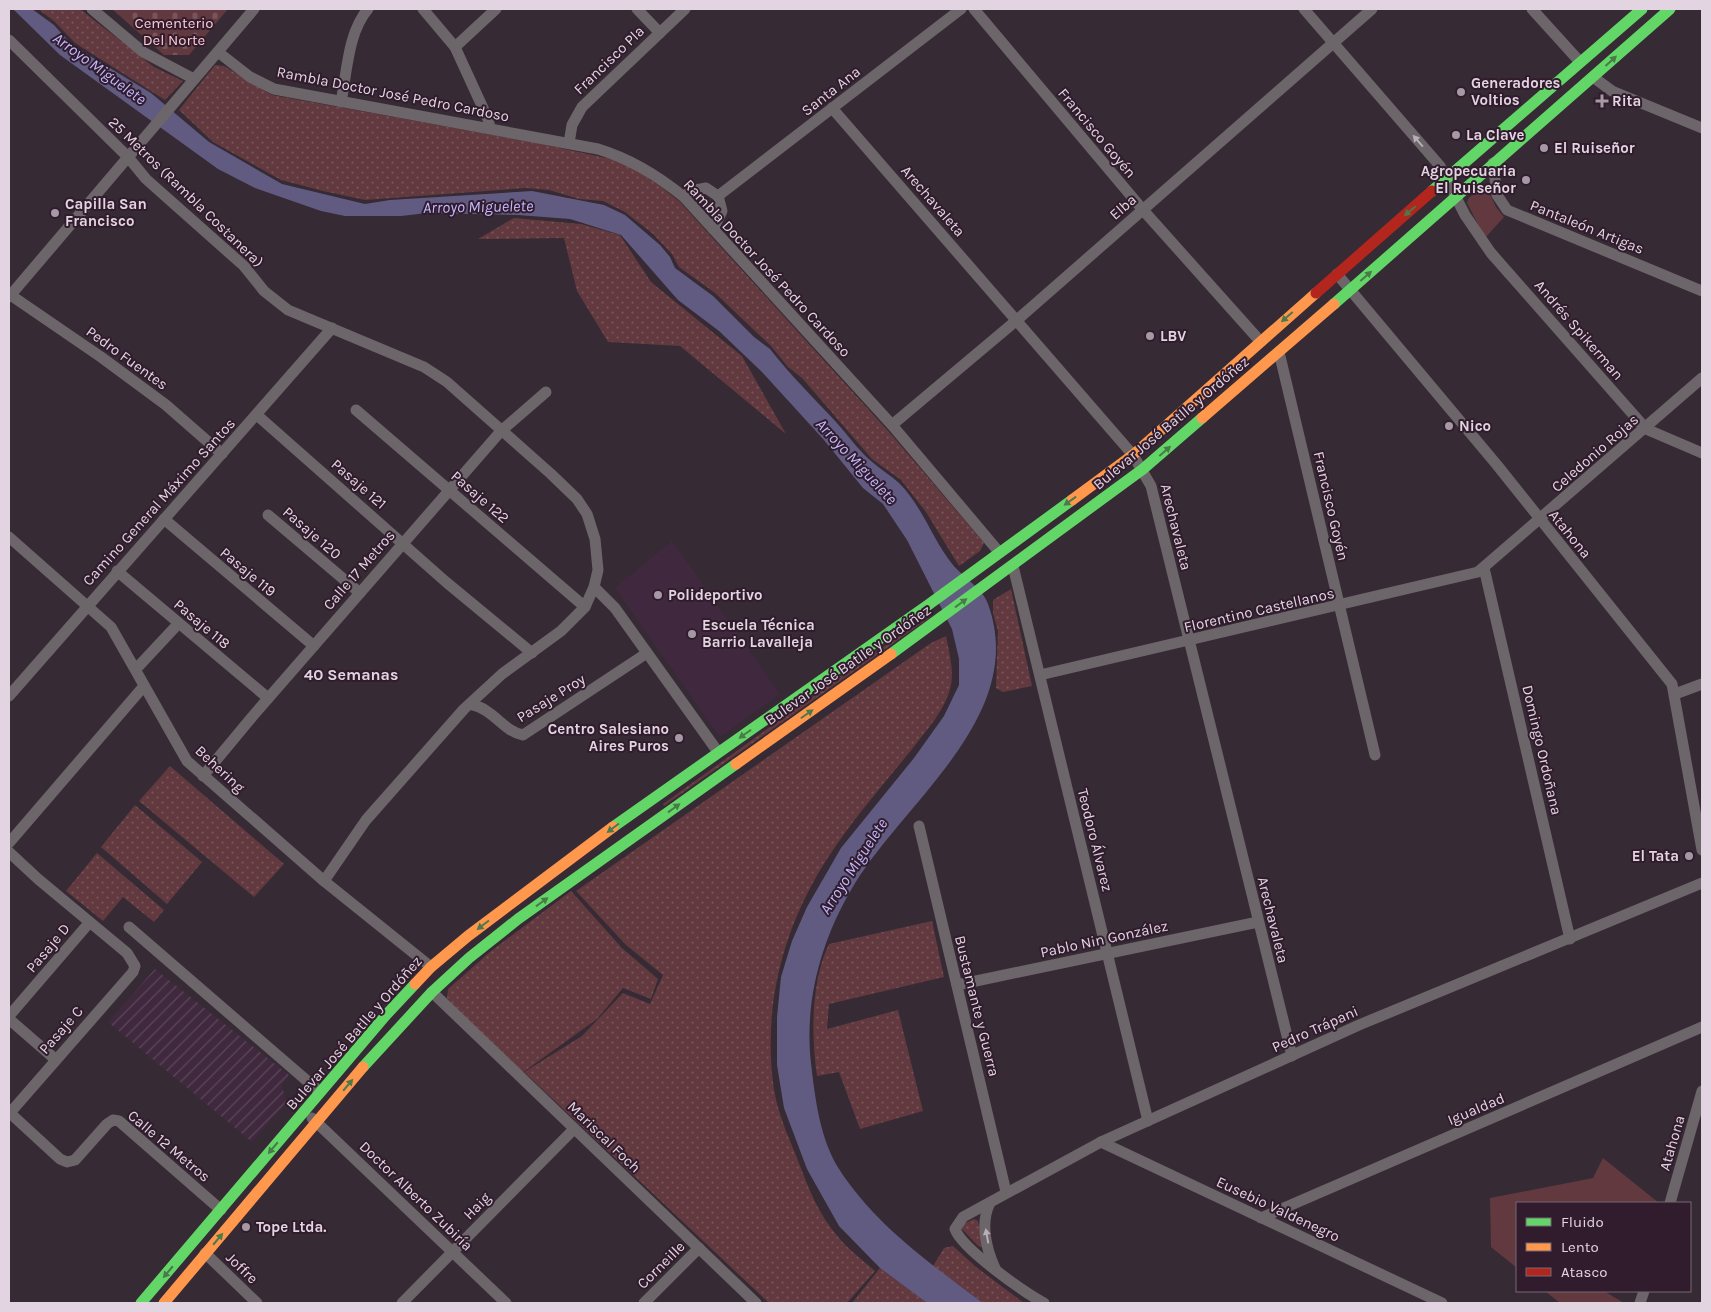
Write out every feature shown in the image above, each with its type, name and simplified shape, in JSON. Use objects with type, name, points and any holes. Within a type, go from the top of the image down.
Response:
[{"type":"main road","name":"Bulevar José Batlle y Ordóñez","points":[[141,1303],[386,1015],[431,968],[468,936],[647,802],[928,606],[1133,455],[1336,274],[1448,180],[1642,9]]},
{"type":"main road","name":"Bulevar José Batlle y Ordóñez","points":[[164,1303],[384,1042],[432,992],[469,958],[518,919],[1013,566],[1143,469],[1457,198],[1493,163],[1670,9]]},
{"type":"street","points":[[92,9],[143,52],[162,64],[194,79]]},
{"type":"street","points":[[9,296],[254,9]]},
{"type":"street","points":[[341,102],[355,32],[359,19],[368,9]]},
{"type":"street","points":[[423,9],[455,47],[490,128]]},
{"type":"street","points":[[455,47],[496,9]]},
{"type":"street","points":[[637,9],[660,33]]},
{"type":"street","name":"Francisco Pla","points":[[569,143],[572,125],[582,106],[685,9]]},
{"type":"street","name":"Santa Ana","points":[[718,196],[961,9]]},
{"type":"street","name":"Francisco Goyén","points":[[974,9],[1143,210],[1260,342]]},
{"type":"street","points":[[1304,9],[1440,166],[1457,198]]},
{"type":"street","name":"Elba","points":[[892,425],[1017,320],[1372,9]]},
{"type":"street","points":[[1532,9],[1580,62]]},
{"type":"street","name":"25 Metros (Rambla Costanera)","points":[[9,40],[128,157],[146,179],[244,266],[264,290],[288,310],[424,368],[447,382],[577,499],[587,514],[596,539],[598,570],[594,587],[585,607]]},
{"type":"street","name":"Rambla Doctor José Pedro Cardoso","points":[[218,52],[261,84],[274,89],[598,149],[633,162],[665,181],[684,197],[892,425],[1000,552]]},
{"type":"street","points":[[1593,77],[1612,90],[1702,128]]},
{"type":"street","name":"Arechavaleta","points":[[832,108],[1017,320],[1143,469],[1151,486],[1188,642],[1292,1056]]},
{"type":"street","name":"Pantaleón Artigas","points":[[1493,163],[1497,195],[1507,210],[1702,291]]},
{"type":"street","points":[[684,197],[691,192],[706,188],[718,196],[722,211],[712,229]]},
{"type":"street","name":"Andrés Spikerman","points":[[1457,198],[1477,235],[1491,253],[1646,429],[1702,453]]},
{"type":"street","name":"Atahona","points":[[1336,274],[1497,465],[1672,684],[1702,850]]},
{"type":"street","name":"Pedro Fuentes","points":[[9,296],[145,389],[222,454]]},
{"type":"street","name":"Camino General Máximo Santos","points":[[9,696],[332,328]]},
{"type":"street","name":"Francisco Goyén","points":[[1279,352],[1375,755]]},
{"type":"street","name":"Celedonio Rojas","points":[[1484,568],[1646,429],[1702,378]]},
{"type":"street","name":"Calle 17 Metros","points":[[203,776],[268,698],[501,431],[546,392]]},
{"type":"street","name":"Pasaje 122","points":[[356,410],[585,607]]},
{"type":"street","name":"Pasaje 121","points":[[257,415],[446,582],[532,653]]},
{"type":"street","name":"Pasaje 120","points":[[268,515],[360,593]]},
{"type":"street","name":"Pasaje 119","points":[[164,519],[314,646]]},
{"type":"street","name":"Behering","points":[[9,537],[111,627],[187,761],[324,881],[431,968]]},
{"type":"street","name":"Teodoro Álvarez","points":[[1013,566],[1148,1121]]},
{"type":"street","name":"Florentino Castellanos","points":[[1040,675],[1339,606],[1478,572],[1484,568]]},
{"type":"street","name":"Domingo Ordoñana","points":[[1484,568],[1570,939]]},
{"type":"street","name":"Pasaje 118","points":[[117,571],[268,698]]},
{"type":"street","points":[[594,587],[615,608],[718,752]]},
{"type":"street","points":[[324,881],[366,820],[470,704],[484,690],[561,631],[585,607]]},
{"type":"street","points":[[136,669],[178,624]]},
{"type":"street","name":"Pasaje Proy","points":[[470,704],[489,711],[512,731],[523,736],[647,653]]},
{"type":"street","points":[[1674,694],[1702,684]]},
{"type":"street","points":[[9,843],[144,686]]},
{"type":"street","points":[[484,690],[485,703],[489,711]]},
{"type":"street","points":[[647,802],[659,819]]},
{"type":"street","name":"Bustamante y Guerra","points":[[919,826],[1006,1192]]},
{"type":"street","points":[[9,852],[89,922]]},
{"type":"street","name":"Pedro Trápani","points":[[996,1270],[960,1239],[955,1229],[963,1217],[1006,1192],[1101,1142],[1359,1025],[1702,883]]},
{"type":"street","name":"Pasaje C","points":[[9,1113],[133,972],[135,966],[127,953],[89,922]]},
{"type":"street","name":"Pasaje D","points":[[9,1017],[89,922]]},
{"type":"street","name":"Pablo Nin González","points":[[957,985],[1258,922]]},
{"type":"street","points":[[129,927],[320,1092]]},
{"type":"street","name":"Mariscal Foch","points":[[432,992],[513,1067],[574,1130],[756,1303]]},
{"type":"street","points":[[9,1017],[55,1059]]},
{"type":"street","name":"Igualdad","points":[[1261,1218],[1702,1027]]},
{"type":"street","name":"Atahona","points":[[1670,1202],[1702,1091]]},
{"type":"street","name":"Doctor Alberto Zubiría","points":[[304,1111],[506,1303]]},
{"type":"street","name":"Calle 12 Metros","points":[[9,1113],[60,1159],[67,1162],[76,1160],[107,1124],[113,1120],[119,1121],[221,1210]]},
{"type":"street","name":"Haig","points":[[402,1303],[574,1130]]},
{"type":"street","name":"Eusebio Valdenegro","points":[[1101,1142],[1442,1303]]},
{"type":"street","points":[[990,1203],[984,1219],[988,1246],[996,1270],[1044,1303]]},
{"type":"street","name":"Corneille","points":[[644,1303],[699,1248]]},
{"type":"street","name":"Joffre","points":[[206,1253],[257,1303]]},
{"type":"shaded area","name":"Escuela Técnica Barrio Lavalleja","points":[[672,541],[780,694],[720,737],[615,588]]},
{"type":"shaded area","points":[[155,969],[289,1075],[282,1085],[286,1103],[252,1142],[108,1022]]},
{"type":"green space","points":[[38,9],[80,9],[154,67],[183,81],[165,100],[75,43],[54,21]]},
{"type":"green space","name":"Cementerio Del Norte","points":[[112,9],[228,9],[189,55],[164,55]]},
{"type":"green space","points":[[215,65],[224,66],[272,95],[537,143],[626,164],[660,186],[680,202],[890,433],[984,543],[980,551],[959,566],[926,512],[901,480],[872,459],[802,378],[788,367],[771,346],[715,293],[679,267],[672,254],[653,234],[625,212],[603,201],[579,199],[549,190],[526,188],[365,200],[281,180],[213,142],[179,110]]},
{"type":"green space","points":[[1484,191],[1491,196],[1496,207],[1504,217],[1485,238],[1467,203],[1471,196]]},
{"type":"green space","points":[[514,218],[581,224],[620,235],[651,282],[742,356],[786,434],[680,346],[608,342],[577,291],[564,238],[478,239]]},
{"type":"green space","points":[[1011,589],[1032,686],[1003,692],[996,688],[998,631],[993,613],[993,600]]},
{"type":"green space","points":[[936,613],[664,806],[663,804],[866,658]]},
{"type":"green space","points":[[946,636],[952,673],[949,694],[930,727],[848,829],[813,883],[799,910],[788,939],[774,998],[771,1028],[771,1059],[774,1090],[784,1124],[819,1210],[843,1242],[875,1271],[847,1303],[769,1303],[524,1072],[582,1036],[623,993],[650,1004],[663,975],[626,945],[576,891],[931,643]]},
{"type":"green space","points":[[170,766],[284,864],[254,897],[139,801]]},
{"type":"green space","points":[[135,805],[202,862],[167,904],[101,847]]},
{"type":"green space","points":[[97,853],[164,910],[154,922],[123,897],[103,921],[66,891]]},
{"type":"green space","points":[[571,891],[622,948],[658,979],[651,999],[623,988],[597,1019],[522,1073],[451,1003],[447,998],[448,989],[491,951]]},
{"type":"green space","points":[[932,921],[944,977],[829,1004],[827,1029],[898,1010],[923,1111],[860,1129],[839,1072],[817,1076],[813,1026],[816,991],[823,959],[829,944]]},
{"type":"green space","points":[[1603,1158],[1658,1202],[1516,1202],[1516,1267],[1491,1247],[1490,1198],[1593,1178]]},
{"type":"green space","points":[[974,1219],[978,1221],[983,1248],[978,1246],[961,1228],[963,1224]]},
{"type":"green space","points":[[953,1246],[976,1267],[1024,1303],[983,1303],[933,1266],[944,1248]]},
{"type":"green space","points":[[880,1268],[927,1303],[852,1303]]},
{"type":"green space","points":[[1546,1292],[1606,1292],[1624,1303],[1560,1303]]},
{"type":"water","name":"Arroyo Miguelete","points":[[13,9],[32,9],[54,25],[72,45],[151,93],[209,142],[282,184],[365,204],[390,200],[532,191],[604,205],[625,215],[660,245],[670,257],[675,268],[713,296],[754,337],[770,349],[862,452],[899,483],[915,502],[939,545],[953,565],[982,593],[988,604],[996,645],[991,684],[976,721],[954,757],[873,857],[840,910],[823,951],[817,973],[810,1018],[809,1040],[817,1104],[823,1132],[839,1169],[869,1208],[887,1226],[924,1258],[983,1303],[927,1303],[880,1268],[839,1226],[807,1169],[784,1108],[777,1065],[777,1017],[781,977],[792,941],[807,907],[841,848],[914,758],[944,716],[959,685],[959,659],[952,629],[907,540],[883,504],[863,488],[824,440],[762,372],[719,331],[678,300],[621,235],[570,219],[518,215],[427,213],[401,216],[345,216],[321,211],[255,188],[218,169],[60,55]]},
{"type":"traffic: fast","points":[[1432,191],[1642,9]]},
{"type":"traffic: fast","points":[[1334,304],[1670,9]]},
{"type":"traffic: fast","points":[[891,654],[1143,469],[1202,418]]},
{"type":"traffic: fast","points":[[613,827],[928,605],[1072,500]]},
{"type":"traffic: fast","points":[[363,1067],[432,992],[469,958],[518,919],[736,764]]},
{"type":"traffic: fast","points":[[141,1303],[386,1015],[415,984]]},
{"type":"traffic: slow","points":[[1072,500],[1133,455],[1316,293]]},
{"type":"traffic: slow","points":[[1202,418],[1334,304]]},
{"type":"traffic: slow","points":[[736,764],[891,654]]},
{"type":"traffic: slow","points":[[415,984],[431,967],[468,936],[613,827]]},
{"type":"traffic: slow","points":[[164,1303],[363,1067]]},
{"type":"traffic: jam","points":[[1316,293],[1432,191]]},
{"type":"place","name":"Generadores Voltios","points":[[1461,92]]},
{"type":"place","name":"Rita","points":[[1602,101]]},
{"type":"place","name":"La Clave","points":[[1456,135]]},
{"type":"place","name":"El Ruiseñor","points":[[1544,148]]},
{"type":"place","name":"Agropecuaria El Ruiseñor","points":[[1526,180]]},
{"type":"place","name":"Capilla San Francisco","points":[[55,213]]},
{"type":"place","name":"LBV","points":[[1150,336]]},
{"type":"place","name":"Nico","points":[[1449,426]]},
{"type":"place","name":"Polideportivo","points":[[658,595]]},
{"type":"place","name":"Escuela Técnica Barrio Lavalleja","points":[[692,634]]},
{"type":"place","name":"Centro Salesiano Aires Puros","points":[[679,738]]},
{"type":"place","name":"El Tata","points":[[1689,856]]},
{"type":"place","name":"Tope Ltda.","points":[[246,1227]]},
{"type":"district","name":"40 Semanas","points":[[351,674]]}]
